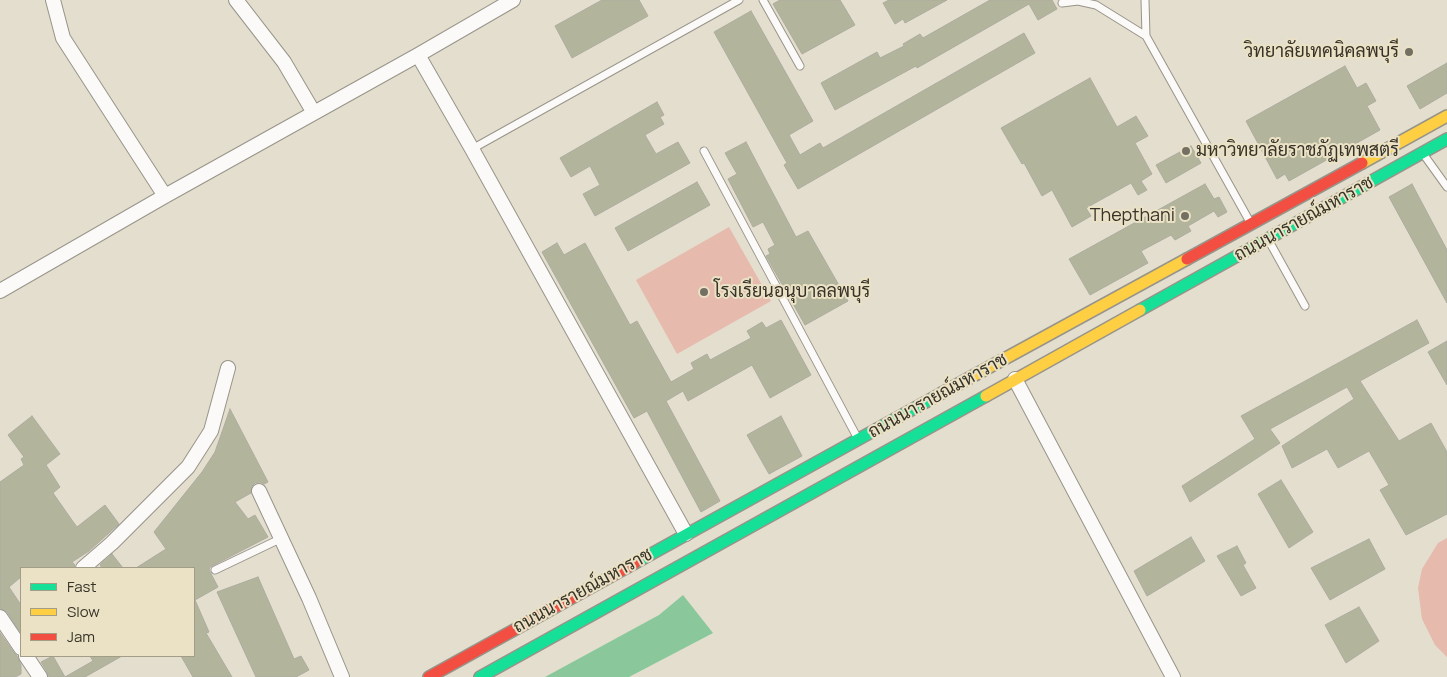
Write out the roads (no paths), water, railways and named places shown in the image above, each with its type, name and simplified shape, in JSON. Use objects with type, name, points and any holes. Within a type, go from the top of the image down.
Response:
[{"type":"main road","name":"ถนนนารายณ์มหาราช","points":[[429,677],[1447,116]]},
{"type":"main road","name":"ถนนนารายณ์มหาราช","points":[[480,677],[1447,139]]},
{"type":"street","points":[[53,0],[63,38],[165,196]]},
{"type":"street","points":[[236,0],[284,62],[314,113]]},
{"type":"street","points":[[0,291],[513,0]]},
{"type":"street","points":[[418,55],[686,534]]},
{"type":"street","points":[[84,567],[112,543],[188,467],[211,431],[228,368]]},
{"type":"street","points":[[1015,379],[1174,677]]},
{"type":"street","points":[[259,491],[310,598],[342,677]]},
{"type":"street","points":[[0,617],[16,627],[20,644]]},
{"type":"street","points":[[27,657],[40,677]]},
{"type":"lane","points":[[472,149],[739,0]]},
{"type":"lane","points":[[763,0],[800,66]]},
{"type":"lane","points":[[1145,0],[1146,36],[1251,224]]},
{"type":"lane","points":[[1063,1],[1078,1],[1096,5],[1146,36]]},
{"type":"lane","points":[[704,151],[858,440]]},
{"type":"lane","points":[[1423,153],[1447,187]]},
{"type":"lane","points":[[1268,239],[1305,306]]},
{"type":"lane","points":[[215,570],[282,538]]},
{"type":"place","name":"วิทยาลัยเทคนิคลพบุรี","points":[[1409,52]]},
{"type":"place","name":"มหาวิทยาลัยราชภัฏเทพสตรี","points":[[1186,151]]},
{"type":"place","name":"Thepthani","points":[[1185,216]]},
{"type":"place","name":"โรงเรียนอนุบาลลพบุรี","points":[[704,292]]}]
